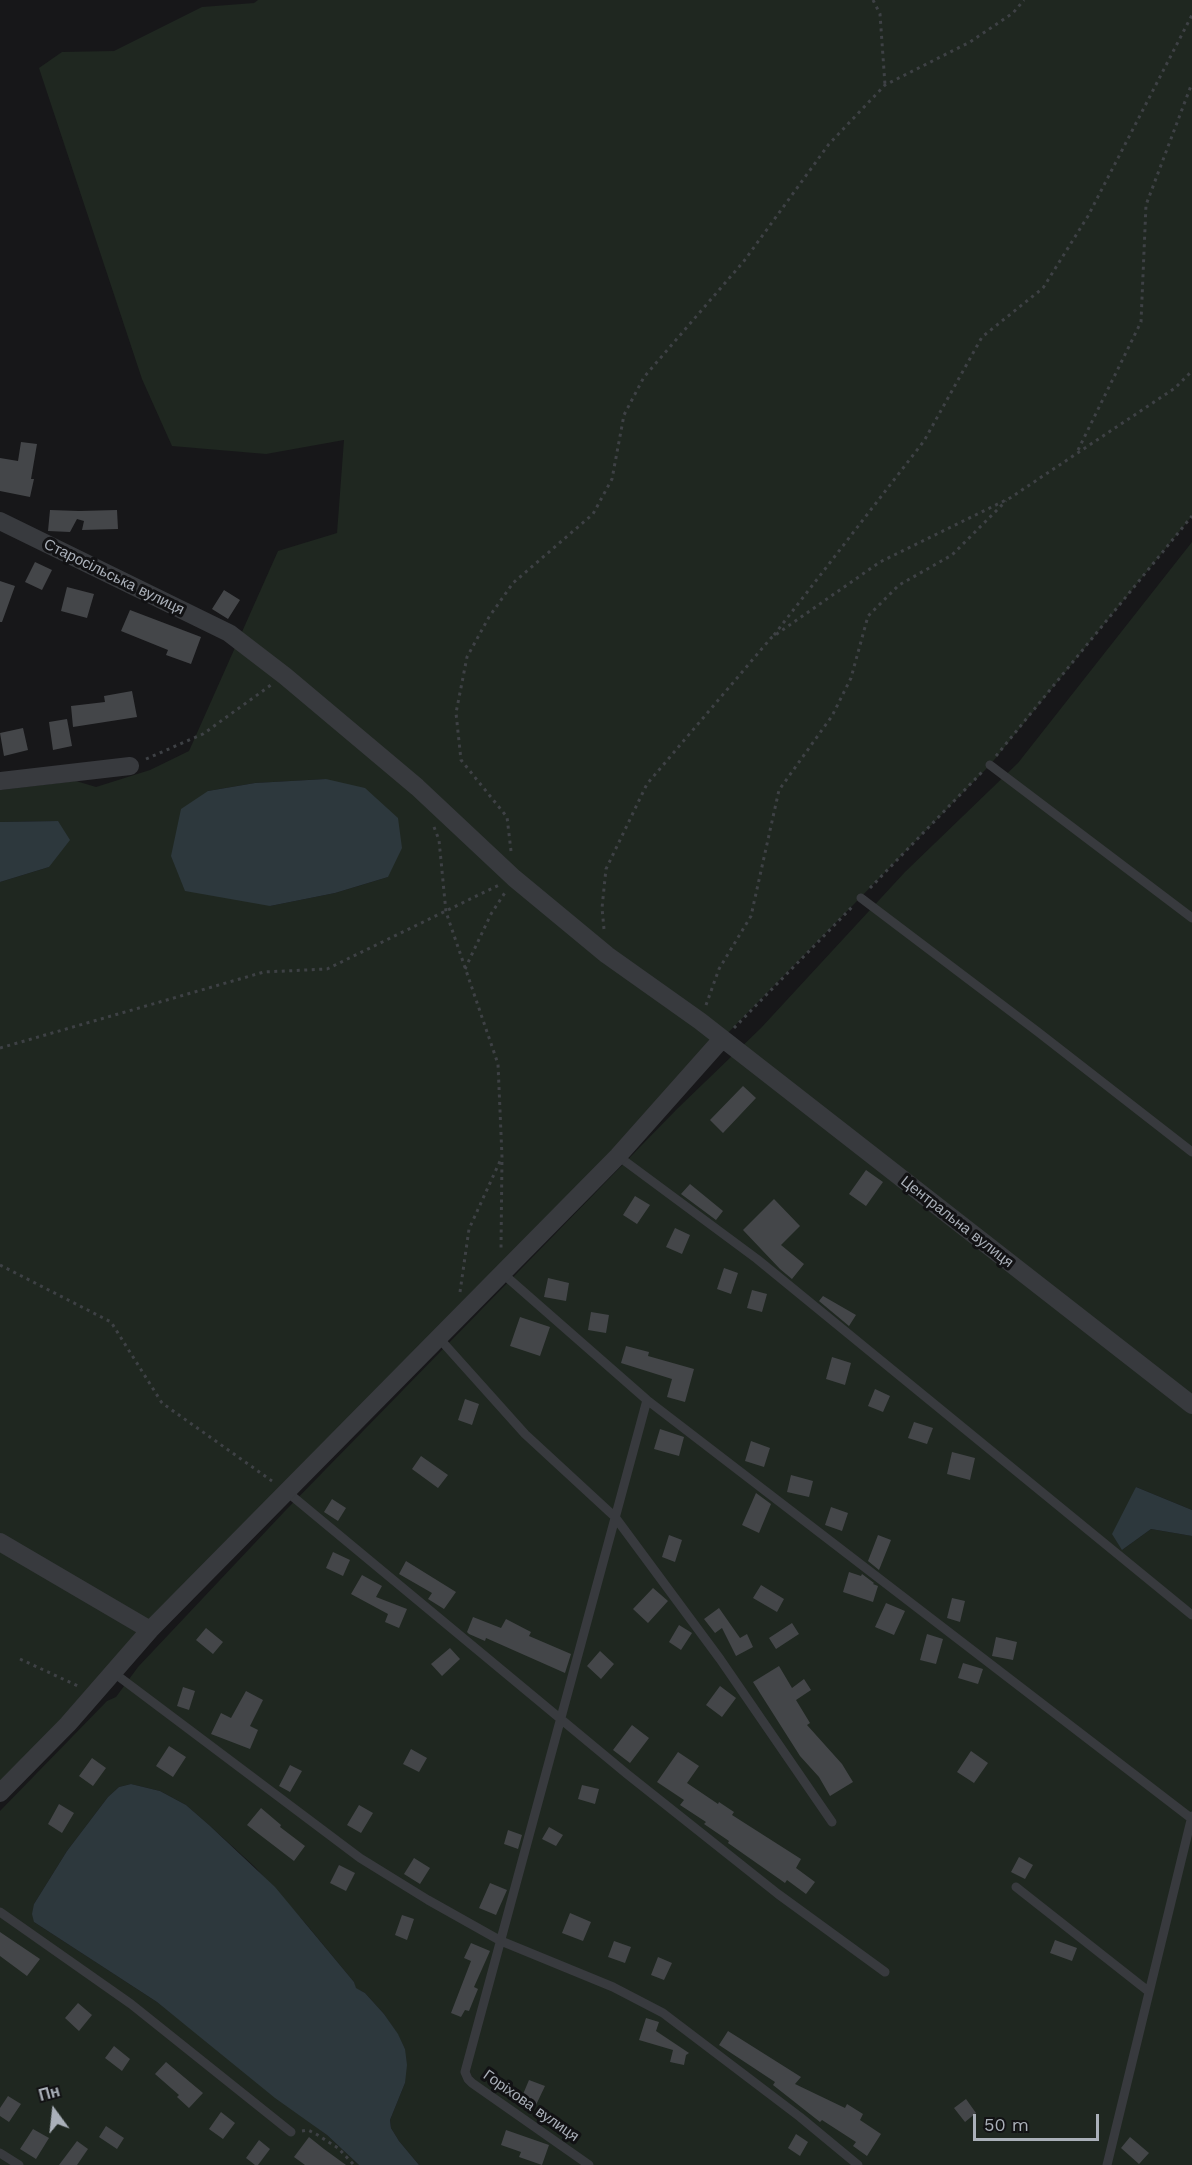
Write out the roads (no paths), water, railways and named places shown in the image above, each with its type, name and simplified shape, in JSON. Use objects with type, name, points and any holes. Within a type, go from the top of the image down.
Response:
[{"type":"street","name":"Старосільська вулиця","points":[[0,520],[229,633],[285,676],[417,787],[514,878]]},
{"type":"street","points":[[0,781],[130,766]]},
{"type":"street","name":"Центральна вулиця","points":[[514,878],[607,955],[700,1021],[1192,1405]]},
{"type":"street","points":[[0,1793],[95,1694],[150,1630],[618,1156],[723,1039]]},
{"type":"street","points":[[0,1542],[150,1630]]},
{"type":"lane","points":[[990,765],[1192,918]]},
{"type":"lane","points":[[861,898],[1192,1152]]},
{"type":"lane","points":[[618,1156],[757,1259],[1192,1615]]},
{"type":"lane","points":[[501,1272],[647,1400],[1192,1818],[1107,2165]]},
{"type":"lane","points":[[438,1337],[525,1434],[615,1517],[720,1659],[832,1822]]},
{"type":"lane","points":[[501,1941],[647,1400]]},
{"type":"lane","points":[[286,1491],[561,1719],[778,1894],[885,1972]]},
{"type":"lane","points":[[114,1673],[360,1858],[501,1941],[613,1987],[663,2013],[800,2117],[858,2165]]},
{"type":"lane","points":[[1016,1887],[1148,1991]]},
{"type":"lane","points":[[0,1912],[131,2004],[291,2132]]},
{"type":"lane","name":"Горіхова вулиця","points":[[501,1941],[466,2065],[465,2076],[589,2165]]},
{"type":"lane","points":[[0,2153],[19,2165]]}]
